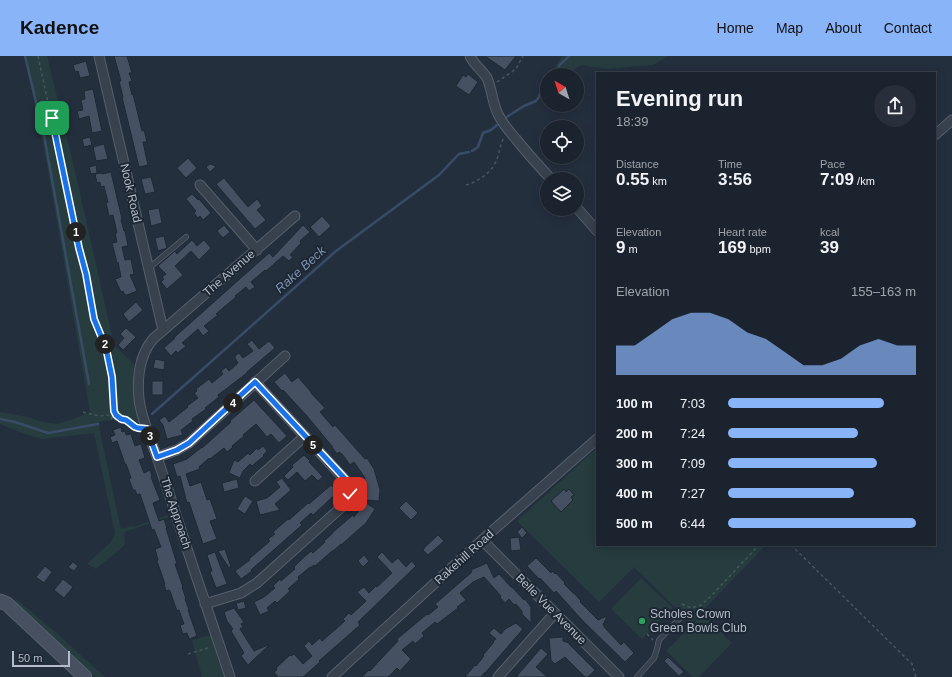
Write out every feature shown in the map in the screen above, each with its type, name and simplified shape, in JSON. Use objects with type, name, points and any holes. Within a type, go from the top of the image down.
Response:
[{"type":"street","name":"Nook Road","points":[[99,56],[164,330]]},
{"type":"street","points":[[470,56],[486,77],[498,114],[505,126],[545,172]]},
{"type":"street","points":[[936,134],[952,120]]},
{"type":"street","points":[[200,185],[257,250]]},
{"type":"street","name":"The Avenue","points":[[164,330],[295,216]]},
{"type":"street","points":[[584,216],[596,230]]},
{"type":"street","name":"The Approach","points":[[164,330],[147,346],[142,357],[140,367],[139,400],[147,429],[230,677]]},
{"type":"street","points":[[157,457],[177,450],[189,443],[285,356]]},
{"type":"street","points":[[206,604],[241,593],[257,583],[349,499],[350,488],[348,482],[255,382]]},
{"type":"street","points":[[255,481],[305,436]]},
{"type":"street","name":"Rakehill Road","points":[[332,677],[482,540],[596,440]]},
{"type":"street","name":"Belle Vue Avenue","points":[[482,540],[619,677]]},
{"type":"street","points":[[0,601],[7,604],[85,677]]},
{"type":"street","points":[[498,677],[555,613]]},
{"type":"lane","points":[[149,268],[186,237]]},
{"type":"lane","points":[[637,677],[654,658],[659,640],[681,617]]},
{"type":"path","points":[[38,56],[79,248],[86,274],[94,319],[106,348],[112,377],[114,411],[121,419]]},
{"type":"path","points":[[490,86],[516,69],[523,56]]},
{"type":"path","points":[[466,185],[476,181],[490,171],[498,157],[498,151],[502,140],[510,131]]},
{"type":"path","points":[[83,412],[99,416],[111,415],[112,420],[126,420],[138,428],[147,429]]},
{"type":"path","points":[[682,604],[691,608],[701,605],[758,546]]},
{"type":"path","points":[[792,546],[912,664],[916,677]]},
{"type":"path","points":[[188,654],[220,645]]},
{"type":"green space","points":[[25,56],[47,56],[76,175],[114,345],[136,366],[136,411],[142,428],[124,418],[99,422],[121,529],[134,527],[171,514],[172,516],[124,532],[125,545],[96,569],[87,564],[111,542],[115,533],[94,433],[41,439],[0,424],[0,412],[57,424],[90,412],[48,170]]},
{"type":"green space","points":[[562,56],[668,56],[653,65],[606,69],[582,65],[577,68],[554,68]]},
{"type":"green space","points":[[596,449],[596,546],[765,546],[691,623],[634,567],[599,602],[517,521]]},
{"type":"green space","name":"Scholes Crown Green Bowls Club","points":[[641,578],[673,608],[642,639],[611,609]]},
{"type":"green space","points":[[16,599],[105,677],[96,677],[14,603]]},
{"type":"green space","points":[[702,614],[732,643],[699,677],[693,677],[666,651]]},
{"type":"green space","points":[[211,635],[226,677],[202,677],[192,640]]},
{"type":"building","points":[[114,56],[127,56],[132,73],[129,73],[132,81],[129,82],[132,95],[133,94],[142,131],[144,130],[147,142],[143,142],[148,165],[139,167],[122,97],[119,81],[121,81]]},
{"type":"building","points":[[485,56],[516,56],[505,70]]},
{"type":"building","points":[[86,61],[90,76],[80,78],[78,71],[75,72],[73,65]]},
{"type":"building","points":[[468,74],[478,82],[469,95],[456,86],[463,75],[466,77]]},
{"type":"building","points":[[93,89],[102,131],[92,133],[89,116],[79,119],[77,111],[83,110],[81,100],[85,99],[84,91]]},
{"type":"building","points":[[90,137],[92,145],[84,147],[82,139]]},
{"type":"building","points":[[104,144],[108,159],[96,161],[93,147]]},
{"type":"building","points":[[188,158],[197,168],[186,178],[177,168]]},
{"type":"building","points":[[210,164],[216,166],[210,172],[206,167]]},
{"type":"building","points":[[96,165],[97,173],[91,174],[89,167]]},
{"type":"building","points":[[111,172],[128,246],[122,247],[125,260],[131,259],[134,274],[130,275],[137,291],[127,295],[125,295],[123,291],[121,292],[115,279],[121,277],[112,243],[117,242],[115,233],[117,233],[113,215],[109,216],[106,203],[108,202],[104,186],[101,187],[100,182],[97,183],[95,174]]},
{"type":"building","points":[[151,177],[155,192],[145,194],[141,179]]},
{"type":"building","points":[[224,178],[248,207],[257,199],[262,206],[257,210],[266,220],[255,229],[216,184]]},
{"type":"building","points":[[192,194],[198,200],[199,199],[211,213],[203,220],[200,216],[198,218],[194,213],[196,211],[186,199]]},
{"type":"building","points":[[159,208],[162,223],[151,226],[148,210]]},
{"type":"building","points":[[322,216],[331,226],[319,237],[310,227]]},
{"type":"building","points":[[224,225],[230,232],[223,238],[217,231]]},
{"type":"building","points":[[303,225],[310,232],[300,241],[301,243],[290,255],[293,257],[289,261],[283,256],[266,271],[265,270],[251,282],[255,287],[249,291],[246,287],[216,314],[218,315],[204,326],[209,331],[203,336],[198,329],[182,343],[186,346],[178,353],[176,351],[171,356],[164,348],[178,334],[269,253],[273,257]]},
{"type":"building","points":[[164,236],[167,248],[158,251],[155,238]]},
{"type":"building","points":[[192,240],[197,246],[204,240],[211,248],[199,260],[191,251],[175,266],[183,275],[167,289],[161,282],[164,279],[162,277],[166,274],[158,266],[175,251],[177,254]]},
{"type":"building","points":[[136,302],[143,310],[129,322],[123,314]]},
{"type":"building","points":[[126,328],[136,337],[123,350],[118,345],[124,338],[120,334]]},
{"type":"building","points":[[252,340],[259,349],[269,341],[275,348],[247,373],[218,395],[219,397],[205,408],[206,409],[192,419],[193,421],[181,430],[183,435],[167,439],[163,425],[159,420],[165,416],[169,422],[188,407],[187,406],[198,398],[194,393],[197,391],[196,389],[209,379],[212,383],[223,374],[221,371],[226,367],[229,371],[238,363],[235,356],[239,353],[243,358],[253,351],[247,344]]},
{"type":"building","points":[[155,359],[165,361],[164,370],[153,368]]},
{"type":"building","points":[[285,373],[292,382],[298,377],[325,408],[320,412],[333,427],[335,425],[365,459],[367,458],[374,469],[380,490],[379,501],[363,500],[365,478],[354,462],[350,465],[342,454],[339,452],[337,454],[307,416],[274,382]]},
{"type":"building","points":[[152,381],[163,381],[163,395],[152,395]]},
{"type":"building","points":[[254,400],[287,436],[279,443],[271,434],[267,437],[256,424],[227,452],[224,448],[210,459],[209,458],[199,467],[200,469],[186,474],[190,486],[201,482],[207,500],[210,499],[217,519],[210,521],[217,539],[203,544],[189,502],[187,503],[180,476],[177,477],[173,464],[187,459],[202,448]]},
{"type":"building","points":[[121,427],[122,432],[125,431],[126,435],[131,434],[135,446],[141,444],[145,458],[139,460],[144,473],[150,470],[151,477],[160,500],[153,503],[159,521],[164,519],[167,528],[177,564],[175,564],[197,636],[189,639],[187,633],[183,634],[180,625],[184,624],[179,610],[177,611],[170,591],[166,591],[155,549],[161,547],[154,529],[152,530],[140,494],[137,495],[135,490],[133,490],[129,479],[131,478],[117,441],[112,443],[110,437],[115,435],[113,430]]},
{"type":"building","points":[[263,446],[267,451],[263,455],[264,456],[252,466],[250,464],[243,471],[240,478],[229,473],[234,460],[238,462],[248,453],[250,455],[257,448],[258,450]]},
{"type":"building","points":[[304,455],[323,477],[318,481],[312,475],[305,481],[297,472],[288,480],[284,476],[293,467],[292,465]]},
{"type":"building","points":[[282,478],[291,490],[275,504],[280,510],[260,515],[256,501],[267,498],[280,487],[276,482]]},
{"type":"building","points":[[237,479],[239,488],[224,492],[222,483]]},
{"type":"building","points":[[331,485],[338,492],[313,515],[311,513],[300,523],[302,525],[251,570],[252,571],[241,579],[235,571],[250,560],[249,559],[270,541],[268,539],[275,534],[273,532]]},
{"type":"building","points":[[564,489],[566,492],[569,489],[574,495],[571,497],[573,500],[561,512],[551,501]]},
{"type":"building","points":[[245,496],[253,501],[245,514],[237,509]]},
{"type":"building","points":[[363,501],[375,509],[366,523],[315,566],[310,567],[298,577],[299,579],[288,589],[290,591],[277,603],[275,601],[267,608],[269,611],[260,615],[254,602],[264,597],[275,588],[273,586],[280,579],[281,581],[295,569],[294,567],[302,559],[311,551],[313,553],[332,533],[353,515],[354,517],[363,505]]},
{"type":"building","points":[[406,501],[418,513],[411,520],[399,508]]},
{"type":"building","points":[[522,527],[527,533],[522,538],[517,532]]},
{"type":"building","points":[[438,535],[444,541],[428,555],[423,550]]},
{"type":"building","points":[[519,537],[521,550],[511,551],[510,538]]},
{"type":"building","points":[[225,549],[231,567],[229,568],[218,551]]},
{"type":"building","points":[[215,552],[227,584],[216,588],[210,572],[212,571],[207,555]]},
{"type":"building","points":[[382,552],[392,563],[398,558],[406,567],[412,561],[416,566],[358,622],[360,625],[303,677],[278,677],[274,672],[277,670],[276,668],[290,655],[291,656],[294,654],[303,664],[312,656],[304,646],[309,641],[312,645],[320,638],[322,641],[345,621],[343,619],[349,613],[351,615],[366,601],[357,592],[364,587],[369,593],[392,573],[377,557]]},
{"type":"building","points":[[364,555],[369,561],[363,567],[358,561]]},
{"type":"building","points":[[536,558],[551,573],[553,571],[555,574],[556,573],[565,583],[564,584],[581,601],[580,602],[598,620],[607,616],[603,625],[604,627],[621,645],[624,642],[634,653],[625,662],[582,620],[556,591],[554,593],[527,566]]},
{"type":"building","points":[[73,562],[78,566],[74,571],[68,567]]},
{"type":"building","points":[[487,563],[494,578],[499,574],[524,600],[525,599],[531,607],[531,623],[522,614],[522,611],[516,604],[514,605],[509,599],[505,603],[500,597],[501,596],[484,577],[473,582],[460,593],[466,600],[457,607],[458,608],[437,624],[435,622],[422,633],[424,636],[415,644],[413,641],[402,650],[411,659],[400,671],[397,668],[388,677],[362,677],[369,670],[370,671],[398,641],[397,639],[427,614],[428,615],[438,607],[435,604],[472,572],[471,570]]},
{"type":"building","points":[[45,566],[52,572],[44,583],[36,577]]},
{"type":"building","points":[[63,579],[73,587],[64,598],[54,590]]},
{"type":"building","points":[[244,601],[246,608],[238,610],[236,603]]},
{"type":"building","points":[[234,608],[244,622],[241,624],[243,627],[240,629],[254,651],[268,645],[248,665],[241,656],[244,653],[231,631],[233,629],[227,621],[224,612]]},
{"type":"building","points":[[516,623],[523,629],[485,673],[481,677],[465,677],[475,665],[476,666],[494,642],[493,641],[496,639],[489,633],[494,628],[501,634],[505,629]]},
{"type":"building","points":[[563,637],[563,641],[569,643],[595,670],[588,677],[585,677],[565,657],[555,664],[551,660],[549,638]]},
{"type":"building","points":[[541,648],[548,654],[536,667],[547,677],[516,677]]},
{"type":"building","points":[[668,657],[684,672],[679,676],[664,661]]},
{"type":"waterway","points":[[25,56],[44,135],[89,384]]},
{"type":"waterway","name":"Rake Beck","points":[[558,68],[569,56]]},
{"type":"waterway","name":"Rake Beck","points":[[505,118],[524,106],[536,101],[540,94]]},
{"type":"waterway","name":"Rake Beck","points":[[472,151],[478,147],[483,133],[491,130],[497,125]]},
{"type":"waterway","name":"Rake Beck","points":[[152,414],[336,251],[439,175],[459,154],[469,152]]},
{"type":"waterway","name":"Rake Beck","points":[[0,419],[15,422],[48,433],[98,424]]},
{"type":"place","name":"Scholes Crown Green Bowls Club","points":[[642,621]]},
{"type":"route","points":[[52,118],[79,248],[86,274],[94,319],[106,348],[112,377],[114,411],[116,415],[135,427],[147,429],[157,457],[177,450],[189,443],[255,382],[348,482],[350,494]]}]
